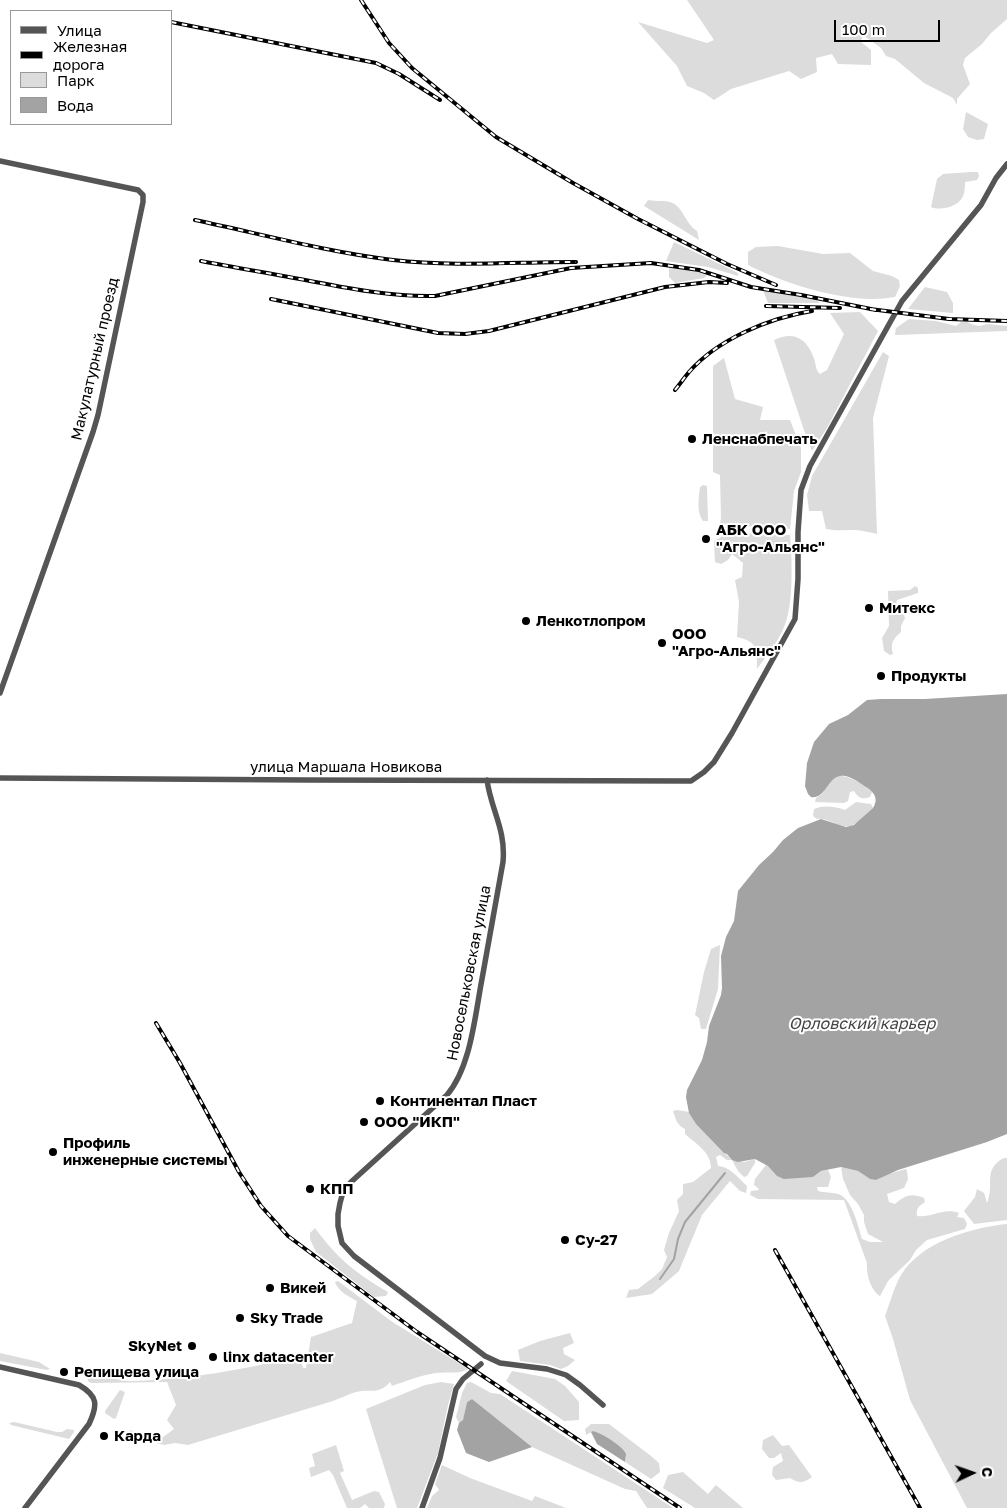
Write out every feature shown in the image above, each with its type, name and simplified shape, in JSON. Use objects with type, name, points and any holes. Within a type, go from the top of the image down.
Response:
[{"type":"street","name":"Макулатурный проезд","points":[[0,161],[138,190],[143,195],[143,202],[98,415],[0,693]]},
{"type":"street","name":"улица Маршала Новикова","points":[[0,778],[692,781],[714,762],[795,619],[801,490],[810,466],[902,301],[981,205],[996,178],[1007,164]]},
{"type":"street","name":"Новосельковская улица","points":[[487,780],[488,789],[502,832],[504,862],[473,1024],[462,1070],[457,1082],[447,1095],[351,1182],[343,1192],[338,1214],[339,1235],[342,1243],[354,1256],[485,1356],[500,1363],[547,1369],[566,1375],[603,1405]]},
{"type":"street","points":[[422,1508],[440,1458],[456,1389],[463,1379],[480,1364]]},
{"type":"street","points":[[0,1367],[79,1385],[88,1390],[95,1401],[95,1412],[89,1424],[25,1508]]},
{"type":"green space","points":[[687,0],[1007,0],[1007,19],[965,58],[963,65],[970,84],[957,99],[957,105],[953,98],[924,83],[895,59],[886,56],[881,48],[863,35],[861,42],[871,50],[871,65],[838,64],[832,54],[816,58],[817,72],[801,79],[789,71],[731,89],[714,100],[704,93],[687,86],[677,66],[638,22],[707,43],[714,40]]},
{"type":"green space","points":[[966,112],[988,124],[984,139],[977,140],[968,137],[963,129]]},
{"type":"green space","points":[[978,172],[979,176],[977,180],[965,182],[964,194],[960,201],[939,209],[931,207],[937,179],[943,174]]},
{"type":"green space","points":[[648,200],[666,201],[676,205],[691,226],[697,231],[699,240],[644,206]]},
{"type":"green space","points":[[674,242],[738,273],[738,276],[708,267],[666,261]]},
{"type":"green space","points":[[778,246],[823,254],[850,253],[873,271],[899,280],[900,286],[895,297],[872,299],[841,296],[792,283],[748,265],[748,252],[756,247]]},
{"type":"green space","points":[[669,268],[688,269],[707,275],[704,278],[675,283],[669,277]]},
{"type":"green space","points":[[925,287],[947,292],[953,303],[953,313],[908,309]]},
{"type":"green space","points":[[763,290],[816,300],[820,303],[768,303]]},
{"type":"green space","points":[[860,312],[878,331],[827,428],[812,451],[774,340],[792,336],[802,340],[810,349],[820,374],[827,370],[844,334],[830,313]]},
{"type":"green space","points":[[909,319],[936,321],[956,326],[961,322],[967,322],[980,326],[987,324],[1007,326],[1007,331],[895,335],[896,328]]},
{"type":"green space","points":[[883,352],[889,356],[873,418],[877,534],[858,530],[826,529],[822,511],[809,511],[807,495],[812,476]]},
{"type":"green space","points":[[724,358],[735,399],[763,407],[760,420],[790,420],[801,448],[801,472],[794,491],[790,529],[720,523],[720,475],[713,472],[713,366]]},
{"type":"green space","points":[[703,485],[707,486],[708,521],[703,521],[699,509],[700,487]]},
{"type":"green space","points":[[728,533],[790,535],[792,582],[787,618],[779,638],[757,669],[755,647],[749,641],[737,637],[739,602],[735,580],[742,577],[743,563],[732,554],[728,560],[721,564],[715,562],[714,541]]},
{"type":"green space","points":[[915,586],[918,588],[918,593],[897,600],[896,605],[902,609],[905,618],[901,626],[901,632],[893,641],[893,654],[890,655],[884,651],[882,638],[889,626],[888,591],[910,590]]},
{"type":"green space","points":[[839,776],[848,777],[861,783],[872,792],[870,797],[861,798],[854,791],[850,792],[848,801],[844,803],[815,802],[816,798],[822,794],[830,781]]},
{"type":"green space","points":[[856,802],[871,804],[873,808],[860,821],[850,826],[817,819],[813,816],[814,809],[829,806],[845,810]]},
{"type":"green space","points":[[720,945],[718,989],[706,1029],[701,1029],[699,1018],[695,1015],[704,972],[711,949]]},
{"type":"green space","points":[[673,1111],[689,1112],[696,1124],[732,1160],[727,1160],[720,1155],[716,1157],[718,1166],[731,1171],[747,1186],[746,1193],[740,1191],[730,1181],[702,1215],[679,1271],[652,1294],[626,1298],[629,1290],[638,1289],[662,1269],[667,1257],[664,1250],[679,1211],[677,1200],[683,1194],[683,1184],[693,1182],[711,1168],[706,1153],[685,1134],[685,1129],[677,1122]]},
{"type":"green space","points":[[1007,1158],[1007,1220],[974,1224],[964,1211],[975,1197],[977,1189],[984,1193],[987,1203],[991,1172],[997,1162]]},
{"type":"green space","points":[[755,1159],[755,1163],[747,1176],[744,1177],[732,1160],[744,1162]]},
{"type":"green space","points":[[766,1165],[813,1177],[821,1171],[828,1170],[831,1177],[828,1187],[817,1187],[818,1191],[835,1193],[843,1197],[854,1213],[862,1239],[870,1242],[883,1242],[868,1234],[864,1215],[850,1195],[843,1179],[841,1167],[858,1171],[870,1179],[876,1180],[888,1174],[906,1169],[908,1179],[904,1188],[887,1194],[889,1202],[895,1204],[912,1195],[920,1196],[924,1198],[925,1202],[918,1207],[917,1216],[954,1211],[959,1213],[957,1217],[964,1218],[967,1224],[965,1229],[927,1240],[888,1281],[880,1296],[870,1282],[867,1263],[844,1200],[758,1199],[750,1195],[751,1191],[759,1190],[754,1185],[755,1179]]},
{"type":"green space","points":[[1007,1224],[1007,1508],[967,1508],[910,1400],[885,1316],[901,1275],[910,1263],[921,1254],[934,1245],[962,1233]]},
{"type":"green space","points":[[315,1228],[347,1264],[388,1292],[386,1296],[374,1297],[316,1252],[310,1239],[310,1233]]},
{"type":"green space","points":[[338,1281],[391,1321],[468,1369],[460,1372],[440,1372],[425,1375],[392,1386],[390,1382],[382,1389],[356,1392],[333,1401],[188,1445],[175,1443],[164,1445],[130,1434],[129,1432],[130,1430],[147,1436],[152,1432],[159,1440],[174,1429],[167,1420],[176,1405],[167,1382],[91,1383],[88,1381],[88,1376],[134,1381],[195,1376],[235,1370],[295,1357],[301,1362],[303,1368],[306,1368],[311,1337],[352,1323],[357,1301],[341,1291],[335,1282]]},
{"type":"green space","points":[[570,1333],[574,1343],[563,1348],[564,1354],[575,1360],[568,1366],[561,1369],[550,1365],[520,1361],[518,1350],[540,1341]]},
{"type":"green space","points":[[0,1353],[39,1362],[50,1369],[0,1361]]},
{"type":"green space","points":[[512,1371],[555,1379],[565,1386],[579,1402],[579,1420],[564,1421],[506,1381]]},
{"type":"green space","points":[[441,1382],[454,1384],[438,1453],[417,1508],[397,1508],[366,1409],[425,1385]]},
{"type":"green space","points":[[471,1382],[491,1393],[500,1394],[673,1508],[647,1508],[636,1491],[625,1489],[532,1447],[472,1399],[467,1402],[463,1421],[459,1423],[456,1417],[462,1393],[467,1383]]},
{"type":"green space","points":[[120,1390],[125,1392],[114,1419],[105,1411]]},
{"type":"green space","points":[[14,1422],[57,1432],[67,1429],[74,1430],[74,1432],[69,1439],[9,1423]]},
{"type":"green space","points":[[591,1424],[609,1424],[659,1463],[660,1472],[651,1479],[625,1462],[626,1455],[593,1431],[586,1435],[585,1429]]},
{"type":"green space","points":[[773,1435],[782,1446],[789,1445],[812,1477],[801,1482],[790,1478],[776,1480],[772,1475],[773,1467],[783,1461],[781,1453],[774,1458],[769,1458],[762,1449],[763,1440]]},
{"type":"green space","points":[[336,1445],[344,1471],[340,1473],[352,1500],[374,1491],[379,1492],[385,1504],[384,1508],[369,1508],[365,1504],[360,1508],[347,1508],[329,1470],[311,1477],[309,1468],[315,1466],[312,1454]]},
{"type":"green space","points":[[442,1465],[470,1478],[532,1501],[535,1496],[566,1508],[427,1508],[432,1496],[439,1490],[435,1484]]},
{"type":"green space","points":[[683,1472],[708,1494],[716,1485],[743,1508],[695,1508],[663,1488],[668,1475]]},
{"type":"water","name":"Орловский карьер","points":[[1007,694],[1007,1134],[898,1170],[876,1180],[870,1179],[858,1171],[841,1167],[821,1171],[813,1177],[784,1179],[777,1176],[768,1166],[755,1159],[738,1162],[732,1160],[696,1124],[689,1113],[686,1097],[687,1090],[702,1060],[709,1026],[721,995],[721,956],[726,937],[734,921],[738,891],[759,865],[783,840],[798,828],[821,819],[846,827],[854,825],[873,808],[875,802],[875,797],[871,791],[847,776],[840,776],[834,779],[822,793],[811,797],[805,786],[807,763],[814,742],[829,724],[848,715],[867,700]]},
{"type":"water","points":[[472,1399],[532,1447],[489,1462],[466,1453],[457,1430],[459,1423],[463,1420],[467,1402]]},
{"type":"water","points":[[593,1431],[621,1447],[626,1454],[625,1462],[597,1444],[591,1432]]},
{"type":"waterway","points":[[660,1279],[674,1259],[678,1239],[685,1222],[725,1173]]},
{"type":"railway","points":[[361,0],[389,43],[412,68],[496,137],[638,219],[727,264],[776,285]]},
{"type":"railway","points":[[172,22],[376,63],[399,74],[440,100]]},
{"type":"railway","points":[[195,220],[319,248],[393,260],[462,264],[576,262]]},
{"type":"railway","points":[[201,261],[357,290],[419,296],[435,296],[571,268],[651,263],[699,270],[751,287],[876,310]]},
{"type":"railway","points":[[271,299],[438,333],[465,334],[489,331],[665,287],[709,282],[727,283]]},
{"type":"railway","points":[[766,306],[840,308]]},
{"type":"railway","points":[[870,309],[949,319],[1007,321]]},
{"type":"railway","points":[[675,390],[701,360],[729,340],[779,319],[812,311]]},
{"type":"railway","points":[[156,1023],[180,1063],[239,1172],[261,1206],[288,1236],[417,1332],[680,1508]]},
{"type":"railway","points":[[775,1250],[920,1508]]},
{"type":"place","name":"Ленснабпечать","points":[[692,439]]},
{"type":"place","name":"АБК ООО \"Агро-Альянс\"","points":[[706,539]]},
{"type":"place","name":"Митекс","points":[[869,608]]},
{"type":"place","name":"Ленкотлопром","points":[[526,621]]},
{"type":"place","name":"ООО \"Агро-Альянс\"","points":[[662,643]]},
{"type":"place","name":"Продукты","points":[[881,676]]},
{"type":"place","name":"Континентал Пласт","points":[[380,1101]]},
{"type":"place","name":"ООО \"ИКП\"","points":[[364,1122]]},
{"type":"place","name":"Профиль инженерные системы","points":[[53,1152]]},
{"type":"place","name":"КПП","points":[[310,1189]]},
{"type":"place","name":"Су-27","points":[[565,1240]]},
{"type":"place","name":"Викей","points":[[270,1288]]},
{"type":"place","name":"Sky Trade","points":[[240,1318]]},
{"type":"place","name":"SkyNet","points":[[192,1346]]},
{"type":"place","name":"linx datacenter","points":[[213,1357]]},
{"type":"place","name":"Репищева улица","points":[[64,1372]]},
{"type":"place","name":"Карда","points":[[104,1436]]}]
